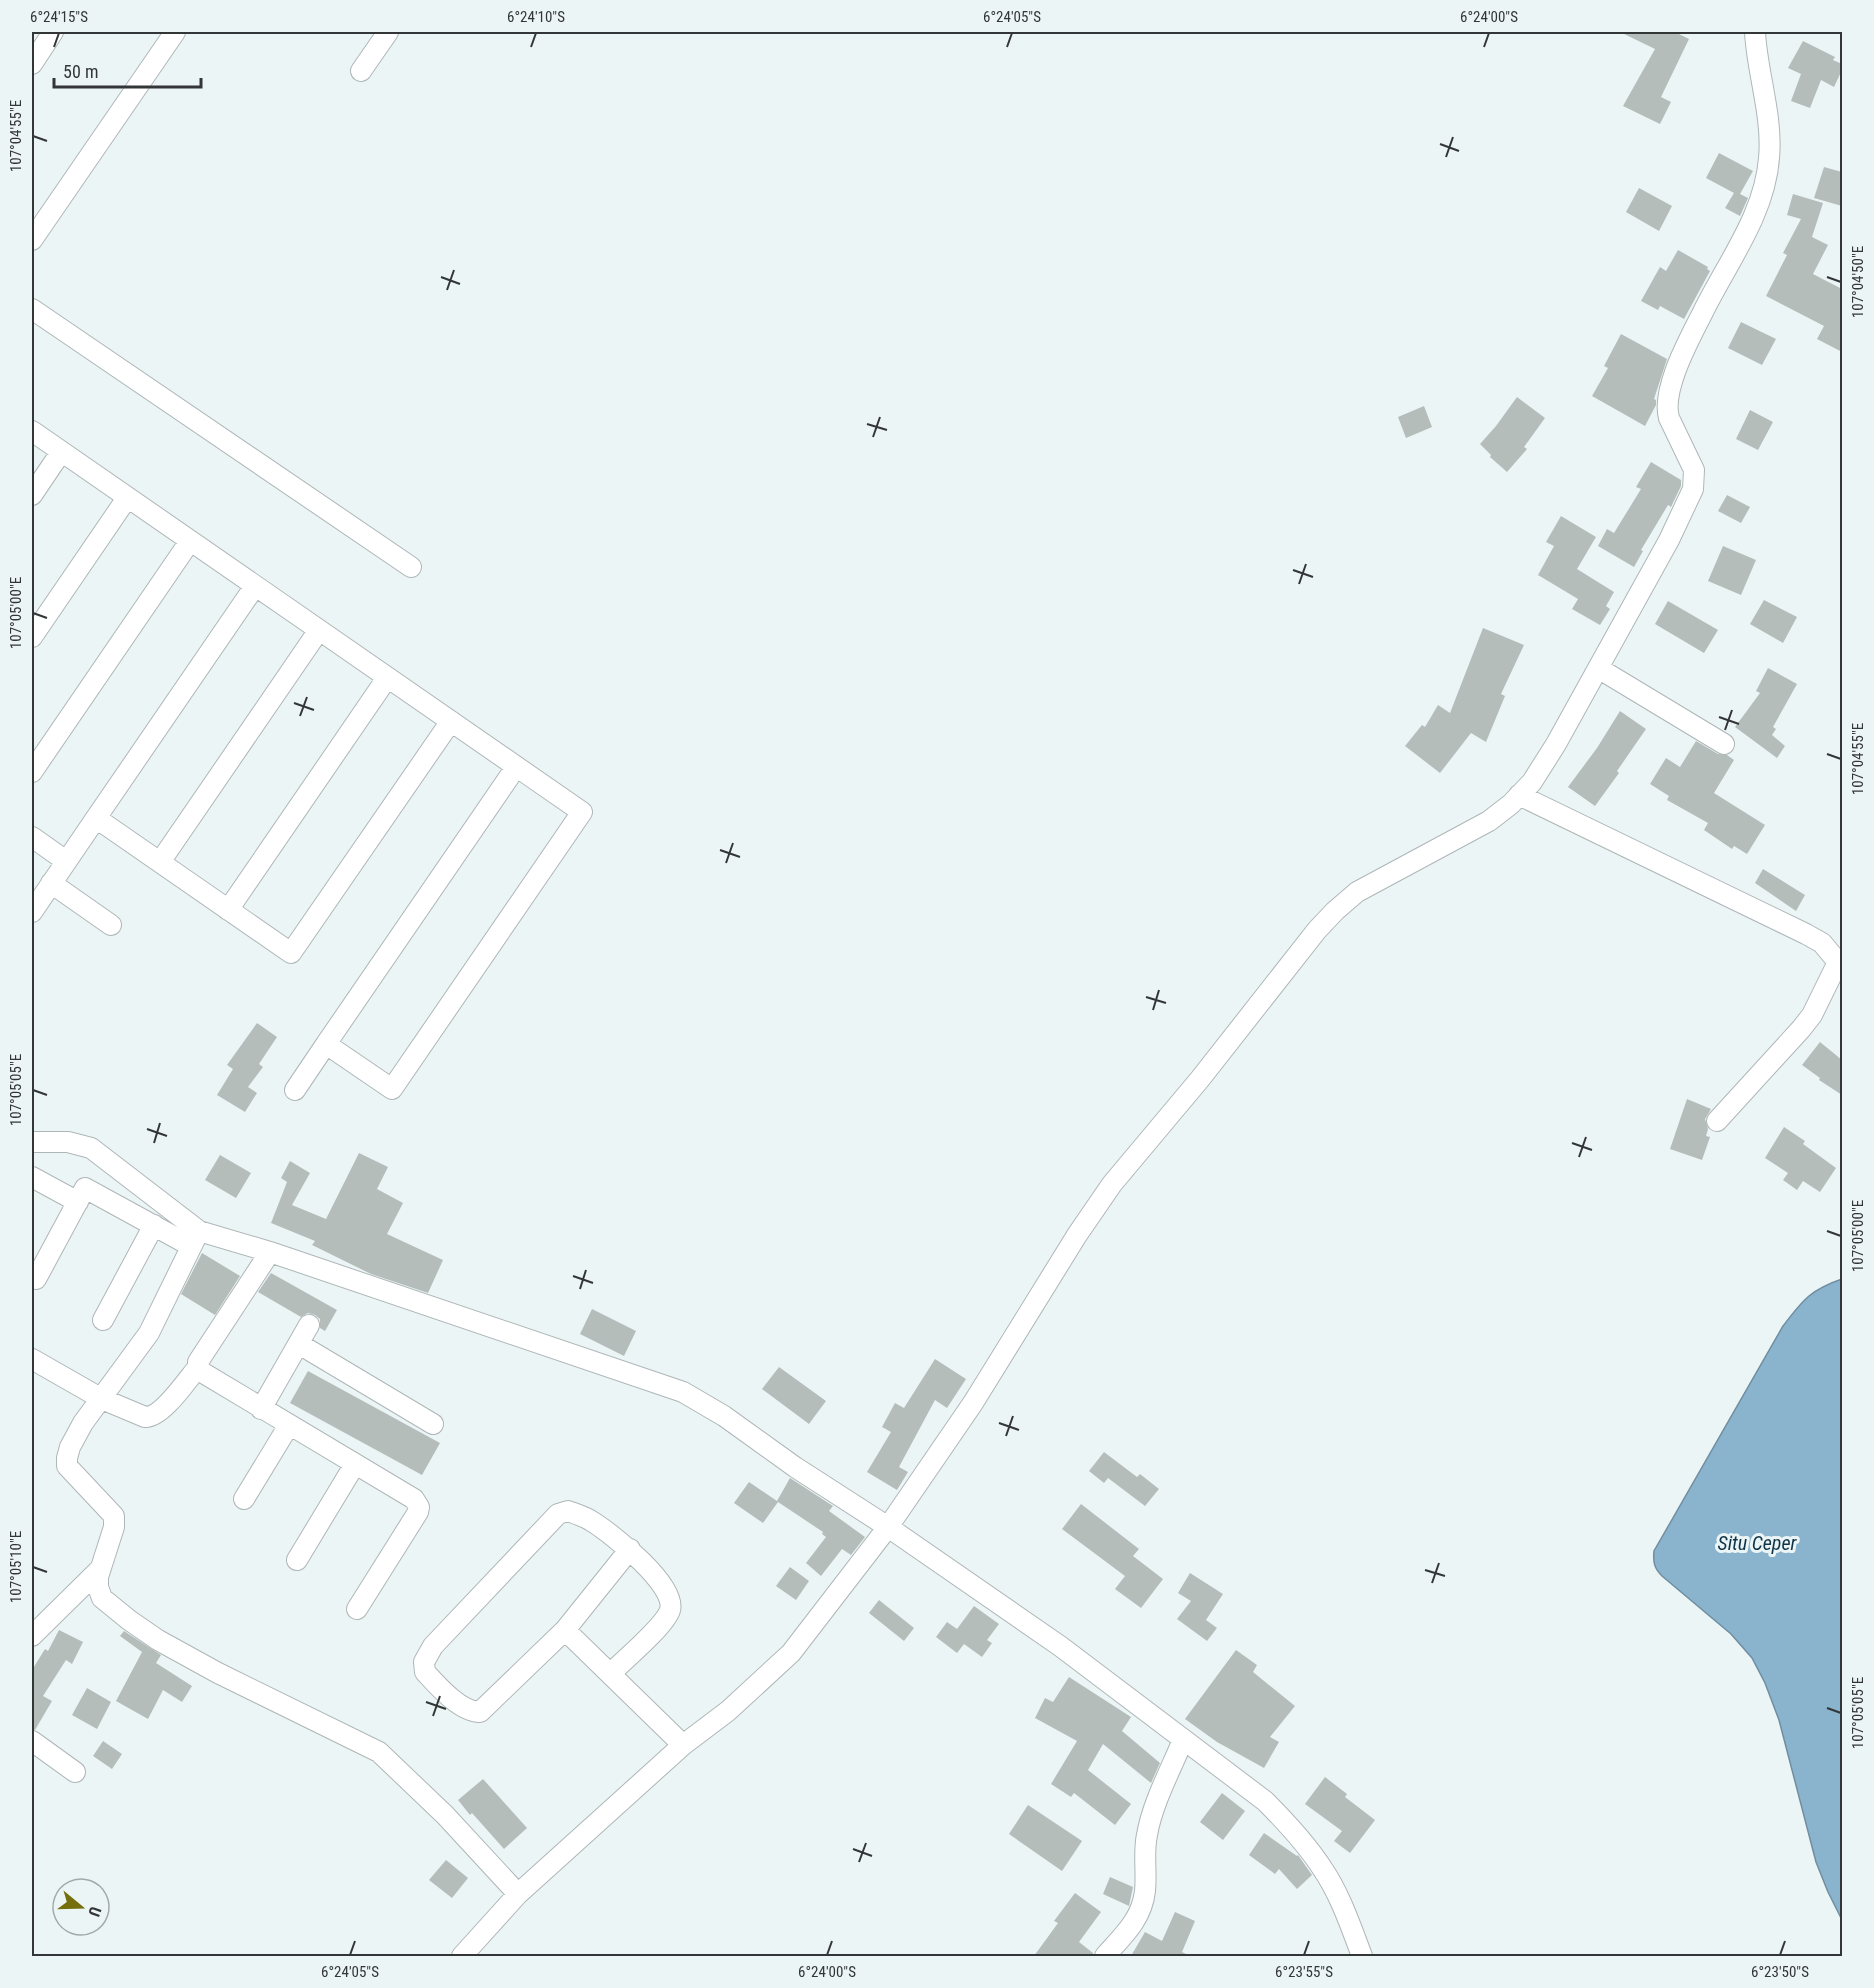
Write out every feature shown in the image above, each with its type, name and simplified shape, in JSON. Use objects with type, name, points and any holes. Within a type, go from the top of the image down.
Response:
[{"type":"street","points":[[32,64],[53,32]]},
{"type":"street","points":[[32,240],[175,32]]},
{"type":"street","points":[[361,71],[388,32]]},
{"type":"street","points":[[462,1956],[518,1894],[683,1745],[728,1711],[791,1653],[888,1527],[973,1403],[1077,1235],[1112,1184],[1200,1079],[1335,910],[1357,892],[1489,821],[1532,782],[1669,540],[1693,489],[1694,470],[1666,409],[1683,352],[1735,254],[1755,212],[1764,184],[1769,157],[1768,127],[1755,32]]},
{"type":"street","points":[[32,309],[411,567]]},
{"type":"street","points":[[32,431],[582,812],[392,1089],[326,1044]]},
{"type":"street","points":[[32,495],[61,452]]},
{"type":"street","points":[[32,637],[127,498]]},
{"type":"street","points":[[32,772],[190,541]]},
{"type":"street","points":[[32,912],[255,586]]},
{"type":"street","points":[[160,862],[319,630]]},
{"type":"street","points":[[1598,668],[1724,744]]},
{"type":"street","points":[[228,910],[387,678]]},
{"type":"street","points":[[96,818],[291,953],[451,721]]},
{"type":"street","points":[[295,1090],[516,766]]},
{"type":"street","points":[[1519,795],[1806,934],[1822,943],[1840,965],[1812,1015],[1801,1029],[1717,1121]]},
{"type":"street","points":[[32,837],[66,861]]},
{"type":"street","points":[[51,883],[111,925]]},
{"type":"street","points":[[32,1142],[68,1143],[92,1148],[195,1238]]},
{"type":"street","points":[[32,1177],[78,1202]]},
{"type":"street","points":[[32,1277],[36,1279],[85,1188],[154,1225],[195,1238],[270,1251],[682,1392],[724,1416],[795,1467],[888,1527],[1060,1646],[1265,1801],[1294,1831],[1323,1869],[1351,1925],[1362,1956]]},
{"type":"street","points":[[103,1320],[154,1225]]},
{"type":"street","points":[[195,1238],[149,1333],[83,1424],[70,1447],[67,1458],[68,1466],[114,1516],[114,1527],[101,1568],[99,1587],[102,1598],[158,1640],[218,1673],[369,1745],[379,1752],[445,1815],[518,1894]]},
{"type":"street","points":[[32,1359],[102,1399],[145,1417],[151,1417],[161,1411],[198,1366],[198,1362],[270,1251]]},
{"type":"street","points":[[261,1409],[309,1325]]},
{"type":"street","points":[[299,1344],[433,1424]]},
{"type":"street","points":[[198,1366],[200,1371],[261,1409],[414,1499],[419,1507],[418,1512],[357,1609]]},
{"type":"street","points":[[244,1499],[289,1425]]},
{"type":"street","points":[[297,1560],[355,1464]]},
{"type":"street","points":[[610,1674],[666,1620],[671,1608],[670,1599],[654,1575],[630,1549],[591,1520],[568,1511],[558,1514],[433,1646],[424,1662],[425,1672],[446,1695],[474,1712],[480,1712],[565,1630],[630,1549]]},
{"type":"street","points":[[32,1636],[101,1568]]},
{"type":"street","points":[[565,1630],[683,1745]]},
{"type":"street","points":[[1105,1956],[1133,1925],[1141,1908],[1145,1891],[1147,1834],[1151,1818],[1183,1740]]},
{"type":"street","points":[[32,1741],[75,1772]]},
{"type":"water","name":"Situ Ceper","points":[[1842,1279],[1842,1920],[1816,1862],[1779,1720],[1765,1683],[1752,1658],[1731,1634],[1662,1576],[1656,1567],[1654,1551],[1783,1326],[1808,1297],[1822,1287]]},
{"type":"building","points":[[1620,32],[1675,32],[1689,39],[1661,97],[1671,102],[1660,124],[1623,106],[1655,49]]},
{"type":"building","points":[[1803,41],[1835,57],[1833,60],[1842,64],[1842,70],[1834,87],[1821,80],[1810,108],[1791,101],[1801,74],[1788,68]]},
{"type":"building","points":[[1719,153],[1753,171],[1740,194],[1748,198],[1740,216],[1725,208],[1734,193],[1706,178]]},
{"type":"building","points":[[1824,167],[1842,172],[1842,206],[1814,198]]},
{"type":"building","points":[[1639,188],[1672,206],[1659,231],[1626,212]]},
{"type":"building","points":[[1793,194],[1823,203],[1812,237],[1828,245],[1813,274],[1842,289],[1842,352],[1817,339],[1824,326],[1766,296],[1787,255],[1783,253],[1801,219],[1787,215]]},
{"type":"building","points":[[1678,250],[1708,267],[1710,271],[1684,319],[1660,306],[1658,310],[1641,301],[1660,267],[1666,271]]},
{"type":"building","points":[[1741,322],[1776,339],[1762,365],[1728,348]]},
{"type":"building","points":[[1621,334],[1667,359],[1654,399],[1656,405],[1645,426],[1592,396],[1608,368],[1604,366]]},
{"type":"building","points":[[1517,397],[1545,418],[1524,447],[1527,449],[1507,472],[1490,457],[1491,455],[1480,444]]},
{"type":"building","points":[[1424,406],[1432,427],[1406,438],[1398,417]]},
{"type":"building","points":[[1750,410],[1773,422],[1758,450],[1736,439]]},
{"type":"building","points":[[1651,462],[1681,480],[1681,486],[1671,507],[1668,505],[1641,550],[1643,551],[1634,567],[1598,546],[1607,529],[1614,533],[1641,489],[1636,487]]},
{"type":"building","points":[[1727,495],[1750,507],[1741,523],[1718,511]]},
{"type":"building","points":[[1561,516],[1596,537],[1577,569],[1614,592],[1606,606],[1610,609],[1600,625],[1572,609],[1578,599],[1538,575],[1554,546],[1546,542]]},
{"type":"building","points":[[1723,546],[1756,560],[1741,595],[1708,581]]},
{"type":"building","points":[[1764,600],[1797,617],[1783,643],[1750,624]]},
{"type":"building","points":[[1668,601],[1718,630],[1704,653],[1655,624]]},
{"type":"building","points":[[1483,628],[1524,645],[1501,694],[1505,696],[1486,742],[1471,733],[1440,773],[1405,746],[1422,725],[1425,727],[1438,705],[1450,713]]},
{"type":"building","points":[[1768,668],[1797,684],[1773,727],[1776,729],[1772,735],[1785,746],[1777,758],[1735,727],[1760,693],[1756,691]]},
{"type":"building","points":[[1620,711],[1646,729],[1595,806],[1568,787],[1597,748]]},
{"type":"building","points":[[1696,741],[1734,760],[1714,793],[1765,825],[1747,854],[1734,846],[1732,849],[1704,830],[1708,823],[1667,800],[1669,796],[1650,784],[1666,758],[1680,767]]},
{"type":"building","points":[[1763,869],[1805,895],[1796,911],[1755,883]]},
{"type":"building","points":[[257,1023],[277,1037],[259,1064],[263,1067],[248,1087],[257,1093],[245,1112],[217,1095],[233,1069],[227,1065]]},
{"type":"building","points":[[1820,1042],[1842,1060],[1842,1095],[1802,1065]]},
{"type":"building","points":[[1687,1099],[1711,1109],[1705,1119],[1708,1129],[1706,1136],[1710,1137],[1702,1160],[1670,1149]]},
{"type":"building","points":[[1784,1127],[1805,1141],[1803,1144],[1836,1168],[1820,1192],[1803,1181],[1797,1190],[1783,1180],[1788,1173],[1765,1158]]},
{"type":"building","points":[[359,1153],[388,1167],[377,1189],[403,1203],[387,1234],[443,1260],[428,1293],[371,1274],[312,1245],[315,1241],[271,1223],[287,1182],[281,1178],[290,1161],[310,1173],[292,1205],[326,1219]]},
{"type":"building","points":[[220,1155],[251,1173],[236,1198],[205,1180]]},
{"type":"building","points":[[202,1253],[240,1276],[215,1315],[181,1294]]},
{"type":"building","points":[[271,1273],[337,1310],[325,1331],[320,1328],[320,1319],[315,1315],[308,1313],[301,1317],[258,1292]]},
{"type":"building","points":[[592,1309],[636,1331],[624,1356],[580,1334]]},
{"type":"building","points":[[935,1359],[966,1379],[947,1408],[935,1400],[899,1467],[908,1472],[897,1490],[867,1472],[891,1432],[882,1427],[895,1403],[904,1408]]},
{"type":"building","points":[[779,1367],[826,1401],[809,1424],[762,1389]]},
{"type":"building","points":[[308,1371],[440,1443],[422,1475],[290,1403]]},
{"type":"building","points":[[1104,1452],[1137,1477],[1140,1474],[1159,1489],[1145,1506],[1108,1478],[1104,1483],[1089,1471]]},
{"type":"building","points":[[790,1478],[833,1506],[829,1511],[865,1537],[851,1555],[842,1549],[821,1576],[806,1563],[826,1537],[822,1534],[823,1532],[778,1502],[763,1523],[734,1503],[749,1482],[777,1501]]},
{"type":"building","points":[[1081,1504],[1139,1549],[1133,1556],[1163,1579],[1141,1608],[1115,1589],[1125,1576],[1062,1529]]},
{"type":"building","points":[[790,1567],[809,1581],[796,1600],[776,1586]]},
{"type":"building","points":[[1190,1573],[1223,1594],[1206,1620],[1217,1628],[1207,1641],[1177,1619],[1191,1601],[1178,1593]]},
{"type":"building","points":[[879,1600],[914,1628],[904,1641],[869,1613]]},
{"type":"building","points":[[974,1606],[999,1624],[987,1640],[992,1643],[982,1657],[964,1644],[957,1653],[936,1637],[947,1622],[957,1629]]},
{"type":"building","points":[[59,1630],[83,1642],[72,1664],[66,1660],[43,1696],[52,1701],[35,1730],[32,1729],[32,1670],[45,1649],[48,1651]]},
{"type":"building","points":[[124,1631],[161,1655],[156,1663],[192,1686],[182,1702],[163,1690],[148,1719],[116,1701],[142,1652],[120,1636]]},
{"type":"building","points":[[1236,1650],[1257,1665],[1253,1672],[1295,1706],[1270,1737],[1279,1742],[1264,1768],[1217,1742],[1185,1719]]},
{"type":"building","points":[[1069,1677],[1131,1717],[1122,1731],[1160,1763],[1151,1783],[1103,1744],[1088,1770],[1131,1804],[1115,1825],[1074,1793],[1071,1797],[1051,1784],[1077,1741],[1035,1718],[1045,1698],[1053,1702]]},
{"type":"building","points":[[87,1688],[111,1702],[97,1729],[72,1715]]},
{"type":"building","points":[[103,1741],[122,1754],[112,1769],[93,1756]]},
{"type":"building","points":[[1325,1777],[1347,1794],[1345,1797],[1375,1820],[1350,1853],[1334,1841],[1342,1831],[1305,1804]]},
{"type":"building","points":[[483,1779],[527,1828],[504,1849],[458,1800]]},
{"type":"building","points":[[1222,1793],[1245,1811],[1223,1840],[1200,1822]]},
{"type":"building","points":[[1028,1805],[1082,1841],[1062,1871],[1009,1834]]},
{"type":"building","points":[[1264,1833],[1298,1855],[1312,1875],[1297,1889],[1279,1869],[1275,1874],[1249,1855]]},
{"type":"building","points":[[446,1860],[468,1878],[452,1898],[429,1880]]},
{"type":"building","points":[[1110,1877],[1133,1887],[1129,1906],[1103,1894]]},
{"type":"building","points":[[1075,1893],[1101,1912],[1079,1942],[1093,1953],[1093,1956],[1034,1956],[1058,1923],[1054,1921]]},
{"type":"building","points":[[1175,1912],[1195,1921],[1182,1952],[1190,1956],[1131,1956],[1145,1932],[1162,1941]]}]
